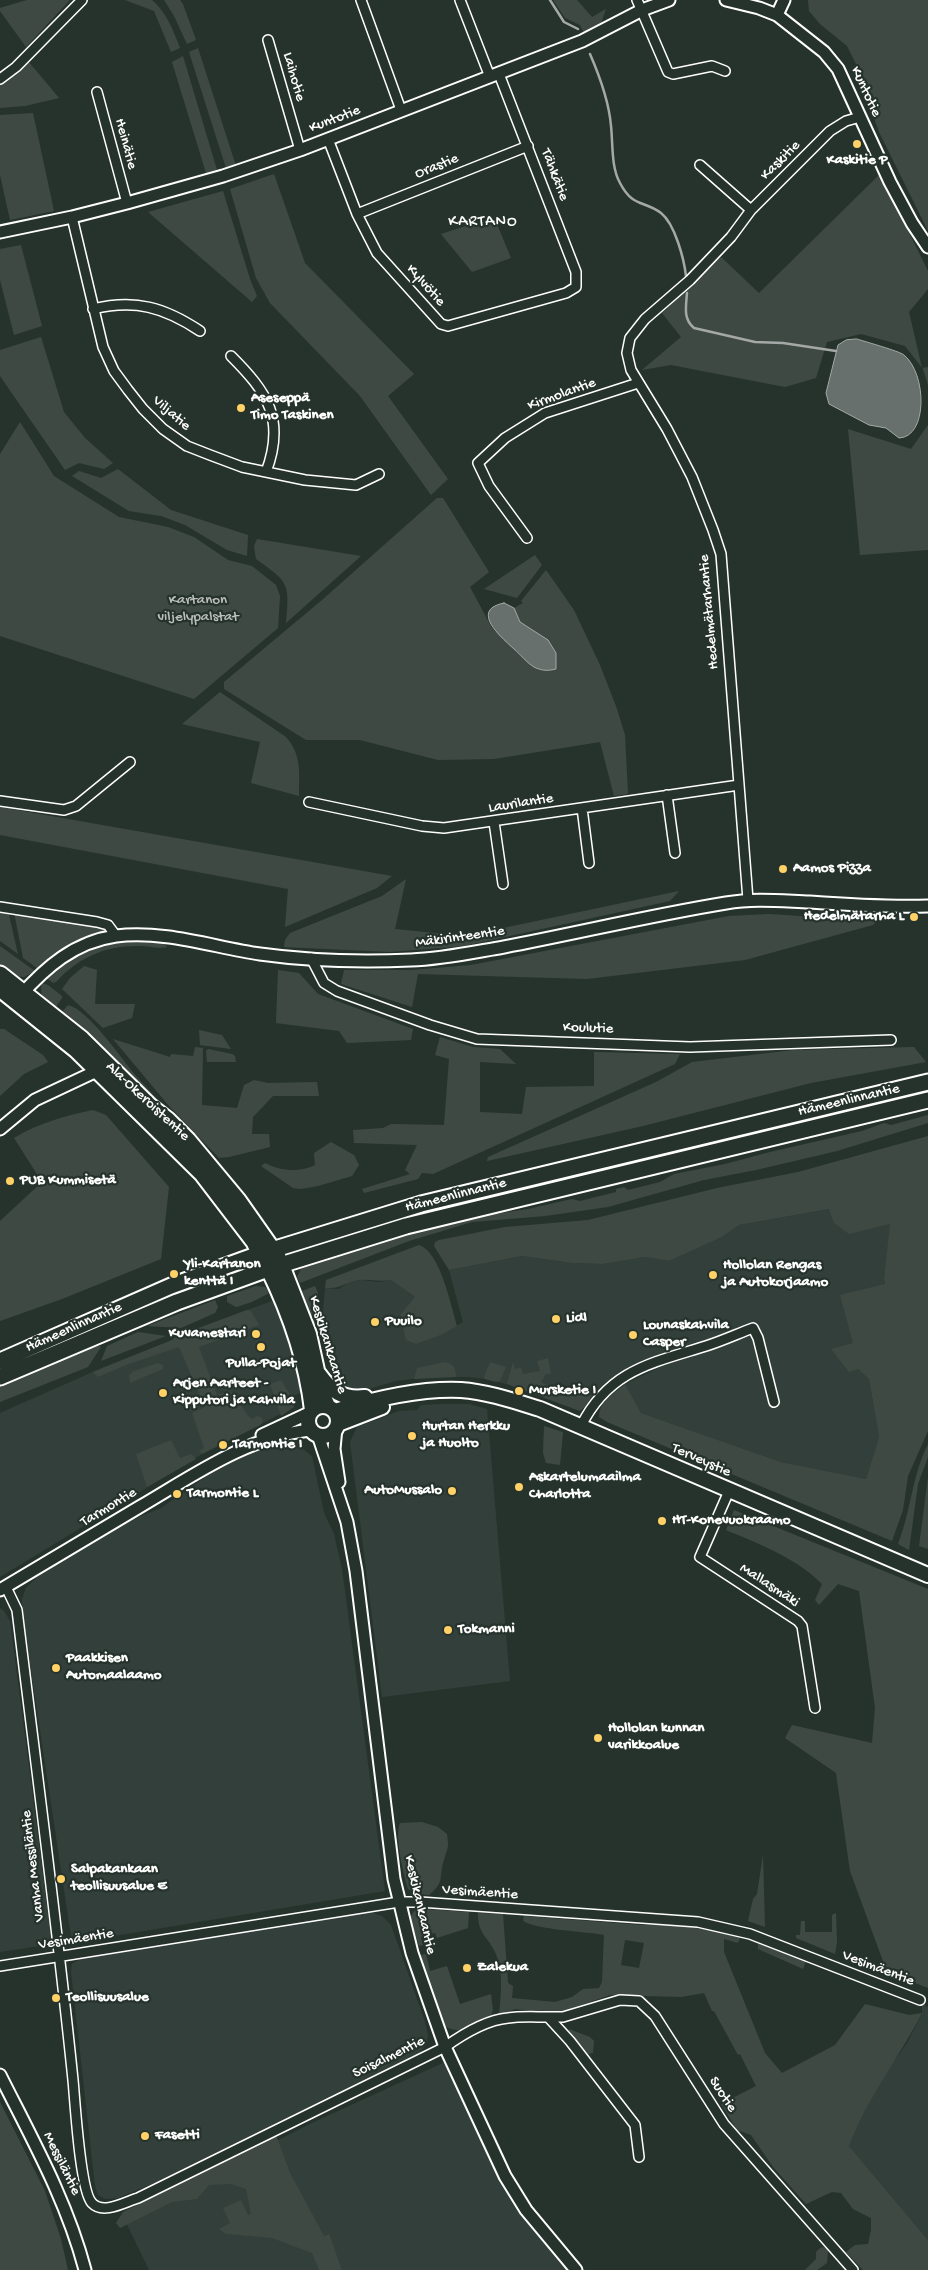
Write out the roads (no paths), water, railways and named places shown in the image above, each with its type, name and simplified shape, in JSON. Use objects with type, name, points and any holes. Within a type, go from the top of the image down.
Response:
[{"type":"main road","name":"Ala-Okeroistentie","points":[[0,974],[76,1050],[103,1069],[202,1174],[228,1205],[254,1242],[267,1252],[275,1267]]},
{"type":"main road","name":"Ala-Okeroistentie","points":[[0,989],[20,996]]},
{"type":"main road","name":"Hämeenlinnantie","points":[[0,1361],[170,1286],[267,1252],[422,1204],[928,1082]]},
{"type":"main road","name":"Hämeenlinnantie","points":[[0,1377],[119,1325],[275,1267],[406,1226],[928,1100]]},
{"type":"main road","name":"Keskikankaantie","points":[[275,1267],[309,1334],[322,1393],[334,1418]]},
{"type":"main road","name":"Keskikankaantie","points":[[275,1267],[297,1337],[311,1411]]},
{"type":"main road","name":"Terveystie","points":[[318,1372],[328,1387],[349,1398],[363,1398],[408,1388],[441,1388],[505,1398],[540,1409],[928,1575]]},
{"type":"main road","name":"Terveystie","points":[[334,1418],[411,1399],[449,1394],[454,1390]]},
{"type":"main road","points":[[320,1406],[334,1418],[326,1436],[314,1433],[307,1422],[311,1411],[320,1406]]},
{"type":"street","points":[[0,79],[16,67],[82,0]]},
{"type":"street","points":[[360,0],[402,110]]},
{"type":"street","name":"Tähkätie","points":[[460,0],[528,146],[576,272],[576,287]]},
{"type":"street","name":"Kuntotie","points":[[0,232],[127,203],[223,176],[300,150],[582,41],[640,5],[669,0]]},
{"type":"street","name":"Kuntotie","points":[[726,0],[759,8],[777,15],[824,52],[838,69],[890,182],[912,223],[928,247]]},
{"type":"street","points":[[777,15],[784,0]]},
{"type":"street","points":[[640,5],[668,72],[673,74],[712,66],[725,71]]},
{"type":"street","name":"Laihotie","points":[[268,40],[300,150]]},
{"type":"street","name":"Heinätie","points":[[97,92],[127,203]]},
{"type":"street","name":"Kaskitie","points":[[645,319],[690,280],[731,237],[751,210],[830,130],[846,121],[860,117]]},
{"type":"street","name":"Kylvötie","points":[[328,139],[357,214],[376,253],[441,324],[448,326],[458,324],[566,293],[576,287]]},
{"type":"street","name":"Orastie","points":[[357,214],[528,146]]},
{"type":"street","points":[[700,165],[751,210]]},
{"type":"street","name":"Viljatie","points":[[72,217],[92,309],[103,346],[114,371],[143,409],[163,429],[187,446],[242,467],[305,480],[345,485],[356,485],[379,474]]},
{"type":"street","points":[[92,309],[112,304],[140,305],[163,310],[200,331]]},
{"type":"street","name":"Hedelmätarhantie","points":[[645,319],[630,338],[627,354],[631,370],[692,477],[714,530],[721,554],[748,900]]},
{"type":"street","points":[[231,356],[255,380],[266,397],[272,417],[273,454],[266,472]]},
{"type":"street","name":"Kirmolantie","points":[[527,538],[489,486],[478,463],[511,433],[545,413],[638,383]]},
{"type":"street","points":[[0,801],[64,810],[76,806],[130,762]]},
{"type":"street","name":"Laurilantie","points":[[309,802],[434,828],[494,822],[739,785]]},
{"type":"street","points":[[667,795],[675,853]]},
{"type":"street","points":[[582,808],[590,863]]},
{"type":"street","points":[[494,822],[503,884]]},
{"type":"street","name":"Mäkirinteentie","points":[[20,996],[60,957],[97,940],[116,936],[144,934],[259,954],[358,961],[415,960],[526,943],[727,902],[748,900],[894,907],[928,906]]},
{"type":"street","points":[[0,907],[97,922],[108,925],[116,936]]},
{"type":"street","name":"Koulutie","points":[[311,958],[324,983],[337,992],[430,1025],[477,1039],[690,1047],[891,1040]]},
{"type":"street","points":[[0,1129],[35,1100],[64,1085],[103,1069]]},
{"type":"street","points":[[581,1426],[606,1391],[620,1379],[639,1368],[753,1328],[758,1338],[774,1402]]},
{"type":"street","name":"Tarmontie","points":[[233,1453],[245,1443],[311,1411]]},
{"type":"street","name":"Keskikankaantie","points":[[334,1418],[334,1448],[343,1508]]},
{"type":"street","name":"Tarmontie","points":[[3,1588],[233,1453],[276,1436],[314,1433]]},
{"type":"street","name":"Keskikankaantie","points":[[314,1433],[348,1522],[356,1571],[394,1878],[412,1952],[445,2047],[505,2176],[526,2210],[576,2270]]},
{"type":"street","name":"Mallasmäki","points":[[729,1491],[700,1557],[798,1621],[802,1626],[815,1708]]},
{"type":"street","name":"Vanha Messiläntie","points":[[3,1588],[17,1610],[60,1956],[79,2140],[86,2192],[91,2202]]},
{"type":"street","name":"Vesimäentie","points":[[0,1966],[399,1902],[698,1922],[750,1934],[920,2000]]},
{"type":"street","name":"Suotie","points":[[548,2017],[564,2017],[620,2000],[639,2001],[655,2016],[724,2124],[852,2270]]},
{"type":"street","points":[[548,2017],[570,2041],[635,2125],[639,2157]]},
{"type":"street","name":"Soisalmentie","points":[[91,2202],[99,2207],[106,2208],[138,2198],[445,2047],[461,2035],[495,2020],[548,2017]]},
{"type":"street","name":"Messiläntie","points":[[0,2075],[64,2203],[77,2239],[85,2270]]},
{"type":"waterway","points":[[550,0],[564,22],[578,29]]},
{"type":"waterway","points":[[590,54],[601,80],[608,107],[617,177],[625,191],[634,200],[661,213],[671,225],[678,242],[686,276]]},
{"type":"waterway","points":[[687,293],[687,317],[694,328],[755,342],[783,343],[836,351]]},
{"type":"place","name":"Kaskitie P","points":[[857,144]]},
{"type":"place","name":"Aseseppä Timo Taskinen","points":[[241,408]]},
{"type":"place","name":"Aamos Pizza","points":[[783,869]]},
{"type":"place","name":"Hedelmätarha L","points":[[914,917]]},
{"type":"place","name":"PUB Kummisetä","points":[[10,1181]]},
{"type":"place","name":"Yli-Kartanon kenttä I","points":[[174,1274]]},
{"type":"place","name":"Hollolan Rengas ja Autokorjaamo","points":[[713,1275]]},
{"type":"place","name":"Lidl","points":[[556,1319]]},
{"type":"place","name":"Puuilo","points":[[375,1322]]},
{"type":"place","name":"Kuvamestari","points":[[256,1334]]},
{"type":"place","name":"Lounaskahvila Casper","points":[[633,1335]]},
{"type":"place","name":"Pulla-Pojat","points":[[261,1347]]},
{"type":"place","name":"Mursketie I","points":[[519,1391]]},
{"type":"place","name":"Arjen Aarteet - Kipputori ja Kahvila","points":[[163,1393]]},
{"type":"place","name":"Hurtan Herkku ja Huolto","points":[[412,1436]]},
{"type":"place","name":"Tarmontie I","points":[[223,1445]]},
{"type":"place","name":"Askartelumaailma Charlotta","points":[[519,1487]]},
{"type":"place","name":"AutoMussalo","points":[[452,1491]]},
{"type":"place","name":"Tarmontie L","points":[[177,1494]]},
{"type":"place","name":"HT-Konevuokraamo","points":[[662,1521]]},
{"type":"place","name":"Tokmanni","points":[[448,1630]]},
{"type":"place","name":"Paakkisen Automaalaamo","points":[[56,1668]]},
{"type":"place","name":"Hollolan kunnan varikkoalue","points":[[598,1738]]},
{"type":"place","name":"Salpakankaan teollisuusalue E","points":[[61,1879]]},
{"type":"place","name":"Zalekua","points":[[467,1968]]},
{"type":"place","name":"Teollisuusalue","points":[[56,1998]]},
{"type":"place","name":"Fasetti","points":[[145,2136]]},
{"type":"district","name":"KARTANO","points":[[483,223]]},
{"type":"park label","name":"Kartanon viljelypalstat","points":[[198,610]]}]
